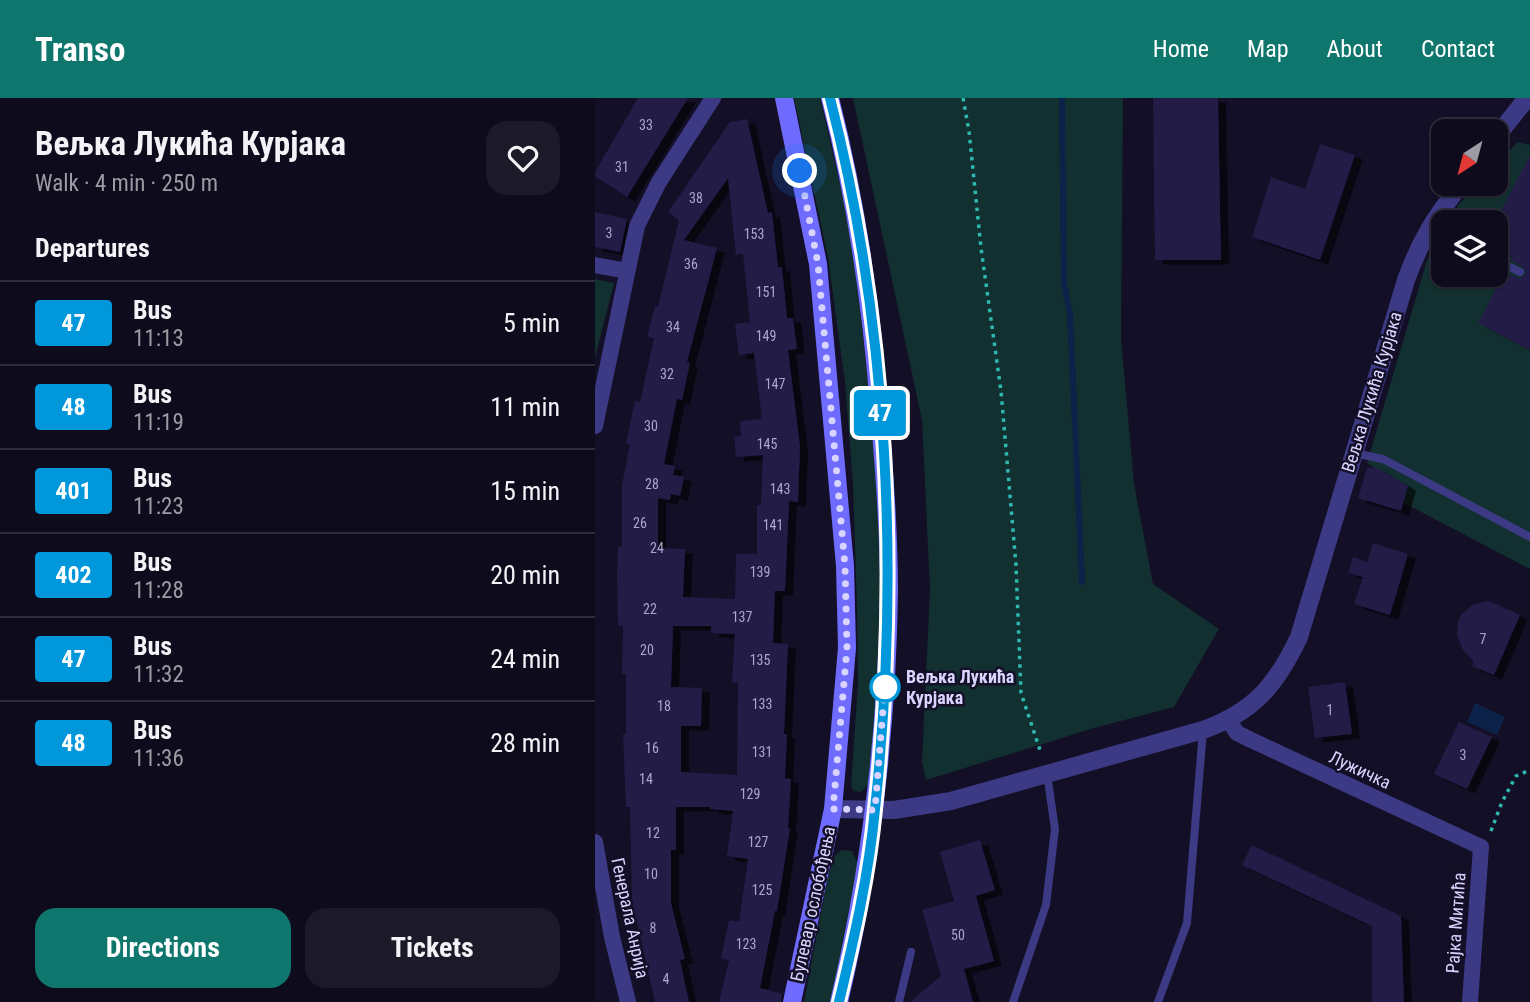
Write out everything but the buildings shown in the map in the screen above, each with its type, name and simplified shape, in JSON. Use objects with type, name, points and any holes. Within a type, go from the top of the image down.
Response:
[{"type":"main road","name":"Булевар ослобођења","points":[[784,98],[818,264],[845,566],[847,648],[833,809],[793,1002]]},
{"type":"main road","points":[[830,98],[863,256],[874,352],[886,506],[889,591],[875,810],[860,907],[839,1002]]},
{"type":"street","points":[[595,426],[637,226],[646,206],[713,98]]},
{"type":"street","points":[[1509,122],[1527,102]]},
{"type":"street","name":"Вељка Лукића Курјака","points":[[833,809],[911,808],[951,800],[1203,730],[1229,721],[1255,702],[1289,659],[1299,637],[1406,280],[1418,247],[1453,196]]},
{"type":"street","points":[[595,265],[627,271]]},
{"type":"street","name":"Лужичка","points":[[1229,721],[1237,733],[1248,739],[1486,842]]},
{"type":"street","name":"Генерала Анрија","points":[[595,842],[599,887],[628,1002]]},
{"type":"street","name":"Рајка Митића","points":[[1470,1002],[1486,842]]},
{"type":"lane","points":[[1508,266],[1520,272]]},
{"type":"lane","points":[[1354,453],[1383,459],[1530,537]]},
{"type":"lane","points":[[1158,1002],[1187,923],[1203,730]]},
{"type":"lane","points":[[1013,1002],[1047,905],[1055,829],[1047,773]]},
{"type":"lane","points":[[899,1002],[911,952]]},
{"type":"path","points":[[963,98],[1001,391],[1016,565],[1021,693],[1040,750]]},
{"type":"path","points":[[1486,842],[1510,785],[1516,776],[1530,770]]},
{"type":"green space","points":[[794,98],[820,98],[843,198],[855,267],[873,428],[880,515],[876,756],[870,780],[861,792],[854,791],[851,786],[858,683],[857,608],[853,484],[845,383],[828,258]]},
{"type":"green space","points":[[853,98],[1123,98],[1121,338],[1134,484],[1153,584],[1219,629],[1174,707],[1094,728],[926,780],[922,762],[930,589],[922,420]]},
{"type":"green space","points":[[1518,142],[1530,145],[1530,569],[1404,503],[1408,486],[1367,463],[1431,253],[1431,287],[1508,287],[1508,210],[1456,210],[1467,196],[1509,196],[1509,151]]},
{"type":"green space","points":[[595,279],[614,283],[595,358]]},
{"type":"green space","points":[[841,850],[852,851],[858,864],[833,991],[830,1002],[804,1002],[828,876],[835,856]]},
{"type":"water","points":[[1475,703],[1505,717],[1497,735],[1467,722]]},
{"type":"waterway","points":[[1062,98],[1064,284],[1070,314],[1082,582]]},
{"type":"bus line","name":"47","points":[[830,98],[863,256],[869,304],[882,437],[889,591],[875,810],[860,907],[839,1002]]},
{"type":"place","name":"Вељка Лукића Курјака","points":[[885,687]]},
{"type":"route","points":[[800,171],[818,264],[845,566],[847,648],[833,809],[875,810],[885,684],[885,687]]}]
